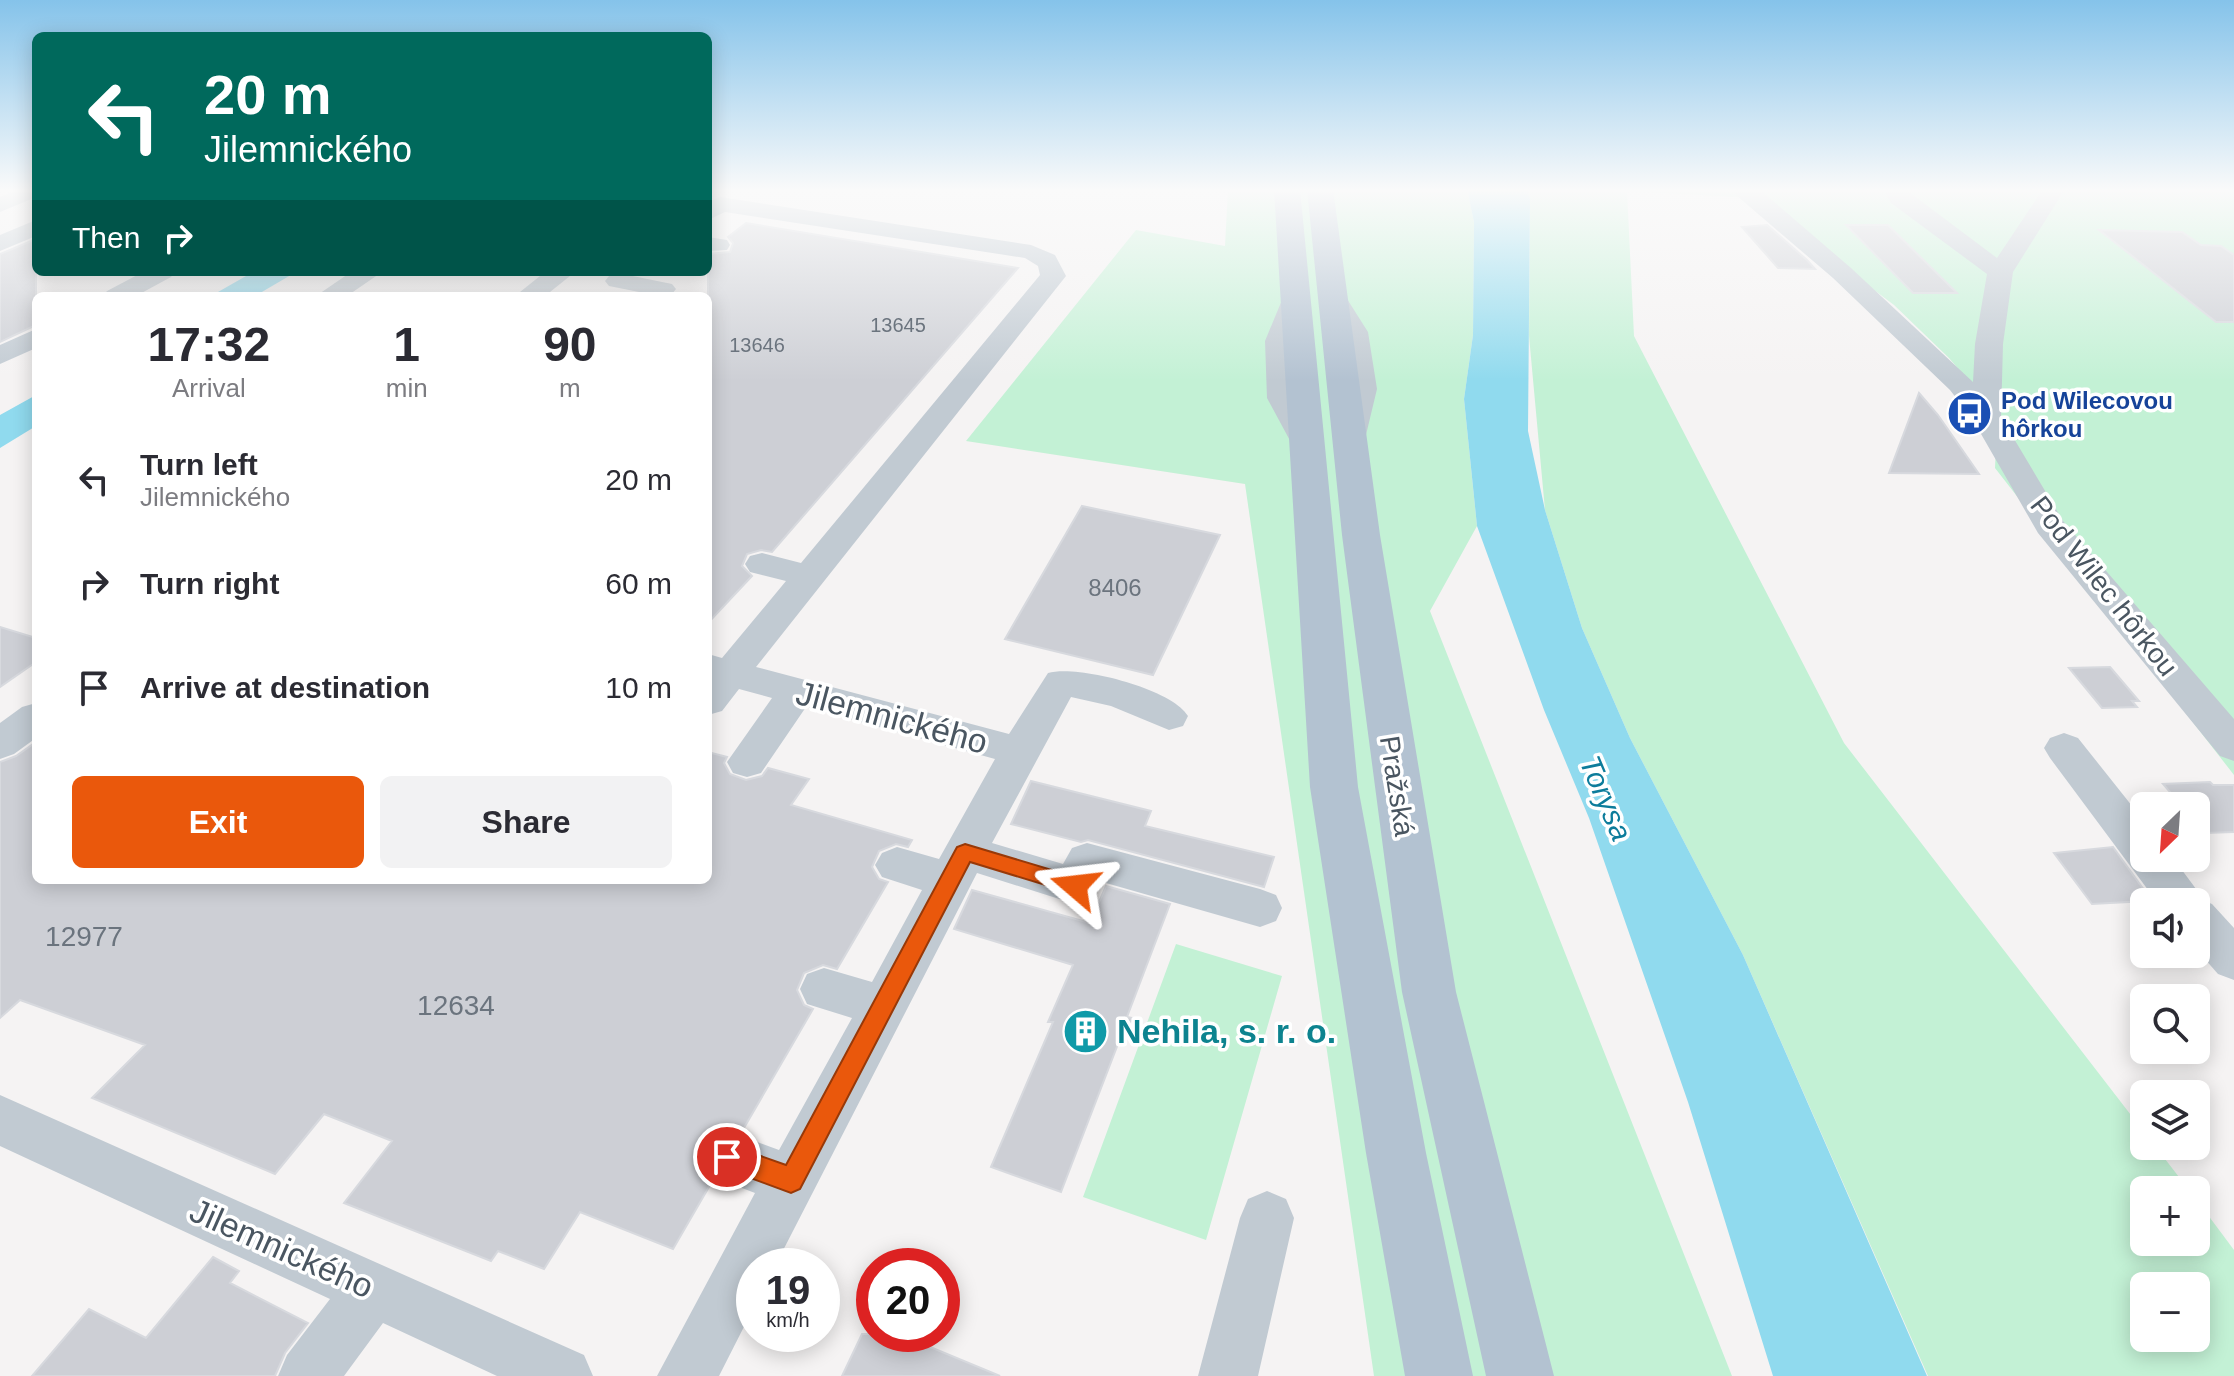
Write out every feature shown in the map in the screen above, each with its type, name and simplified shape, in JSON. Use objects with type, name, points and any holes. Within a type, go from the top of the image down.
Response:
[{"type":"main road","name":"Pražská","points":[[1303,253],[1314,298],[1328,441],[1334,787],[1396,1153],[1439,1376]]},
{"type":"main road","name":"Pražská","points":[[1314,298],[1316,253]]},
{"type":"main road","name":"Pražská","points":[[1328,441],[1385,707],[1429,992],[1520,1376]]},
{"type":"street","name":"Jilemnického","points":[[716,680],[811,576],[1053,276],[1052,266],[1034,253]]},
{"type":"street","name":"Pod Wilec hôrkou","points":[[1819,253],[1960,384],[1986,417],[2050,526],[2234,746]]},
{"type":"street","points":[[1974,253],[2000,272]]},
{"type":"street","points":[[1986,417],[1989,344],[2000,272],[2012,253]]},
{"type":"street","points":[[124,292],[154,276]]},
{"type":"street","points":[[338,292],[374,276]]},
{"type":"street","points":[[534,292],[556,276]]},
{"type":"street","points":[[617,282],[663,289]]},
{"type":"street","points":[[1314,298],[1279,341],[1282,398],[1328,441]]},
{"type":"street","points":[[0,356],[32,339]]},
{"type":"street","points":[[762,564],[811,576]]},
{"type":"street","name":"Jilemnického","points":[[687,1376],[1019,751],[797,691],[716,680]]},
{"type":"street","points":[[1019,751],[1061,682],[1120,694],[1169,716]]},
{"type":"street","points":[[747,762],[797,691]]},
{"type":"street","points":[[0,744],[32,720]]},
{"type":"street","points":[[2064,748],[2130,835]]},
{"type":"street","points":[[897,865],[957,866],[1075,886],[1087,860],[1260,908]]},
{"type":"street","points":[[2159,872],[2172,888]]},
{"type":"street","points":[[2210,933],[2234,960]]},
{"type":"street","points":[[824,989],[883,1007]]},
{"type":"street","name":"Jilemnického","points":[[0,1120],[563,1376]]},
{"type":"street","points":[[727,1157],[791,1180]]},
{"type":"street","points":[[1228,1376],[1267,1218]]},
{"type":"street","points":[[308,1376],[373,1290]]},
{"type":"green space","points":[[1117,253],[1474,253],[1473,335],[1464,399],[1477,526],[1430,611],[1732,1376],[1374,1376],[1245,484],[966,441]]},
{"type":"green space","points":[[1530,253],[1630,253],[1634,336],[1844,743],[2130,1114],[2130,1160],[2166,1160],[2178,1176],[2130,1176],[2130,1256],[2210,1256],[2210,1218],[2234,1250],[2234,1376],[1928,1376],[1743,955],[1630,738],[1582,628],[1545,510],[1529,336]]},
{"type":"green space","points":[[1825,253],[2234,253],[2234,775],[1995,468],[1997,425],[1990,406],[1949,358],[1894,305]]},
{"type":"green space","points":[[1176,944],[1282,976],[1206,1240],[1083,1197]]},
{"type":"water","name":"Torysa","points":[[1474,253],[1530,253],[1528,431],[1545,510],[1582,628],[1630,738],[1743,955],[1927,1376],[1773,1376],[1688,1102],[1589,818],[1544,710],[1477,526],[1464,399],[1473,335]]},
{"type":"water","points":[[246,276],[289,276],[262,292],[218,292]]},
{"type":"water","points":[[32,397],[32,428],[0,448],[0,415]]},
{"type":"building","points":[[32,253],[36,292],[32,292],[32,327],[0,342],[0,254]]},
{"type":"building","points":[[929,253],[1018,268],[772,552],[761,550],[747,554],[742,566],[752,576],[712,619],[712,292],[708,292],[708,276],[712,276],[712,254]]},
{"type":"building","points":[[1765,253],[1799,253],[1815,269],[1778,268]]},
{"type":"building","points":[[1874,253],[1917,253],[1957,293],[1913,293]]},
{"type":"building","points":[[2129,253],[2234,255],[2234,322],[2216,322]]},
{"type":"building","points":[[1919,393],[1938,415],[1979,474],[1889,473]]},
{"type":"building","points":[[1082,506],[1220,535],[1153,675],[1005,639]]},
{"type":"building","points":[[0,627],[32,637],[32,665],[0,687]]},
{"type":"building","points":[[2110,667],[2139,701],[2132,701],[2137,707],[2102,708],[2069,668]]},
{"type":"building","points":[[32,745],[32,884],[712,884],[712,753],[727,757],[724,763],[730,774],[746,780],[762,776],[768,768],[809,779],[791,805],[912,840],[908,847],[896,844],[879,851],[872,867],[879,879],[888,882],[837,969],[823,965],[804,973],[797,990],[804,1005],[813,1009],[741,1133],[726,1128],[705,1138],[698,1158],[705,1176],[713,1180],[673,1249],[580,1212],[544,1269],[498,1251],[491,1261],[344,1203],[392,1141],[324,1114],[275,1174],[92,1098],[145,1045],[20,1000],[0,1018],[0,762]]},
{"type":"building","points":[[1031,781],[1151,811],[1145,826],[1274,857],[1264,887],[1088,840],[1081,842],[1011,824]]},
{"type":"building","points":[[2210,782],[2213,785],[2234,785],[2234,832],[2210,833],[2210,792],[2170,792],[2163,784]]},
{"type":"building","points":[[2113,847],[2143,888],[2130,888],[2130,902],[2092,904],[2054,853]]},
{"type":"building","name":"Nehila, s. r. o.","points":[[1106,886],[1170,904],[1127,1017],[1132,1018],[1122,1044],[1118,1044],[1061,1192],[991,1167],[1053,1022],[1048,1022],[1073,965],[954,929],[972,890],[1090,923]]},
{"type":"building","points":[[213,1257],[239,1271],[230,1283],[308,1323],[285,1353],[275,1376],[32,1376],[89,1309],[146,1338]]},
{"type":"building","points":[[856,1347],[856,1352],[942,1352],[1000,1376],[842,1376]]},
{"type":"place","name":"Pod Wilecovou hôrkou","points":[[1970,414]]},
{"type":"place","name":"Nehila, s. r. o.","points":[[1086,1031]]},
{"type":"route","points":[[727,1157],[791,1180],[965,852],[1075,886]]}]
